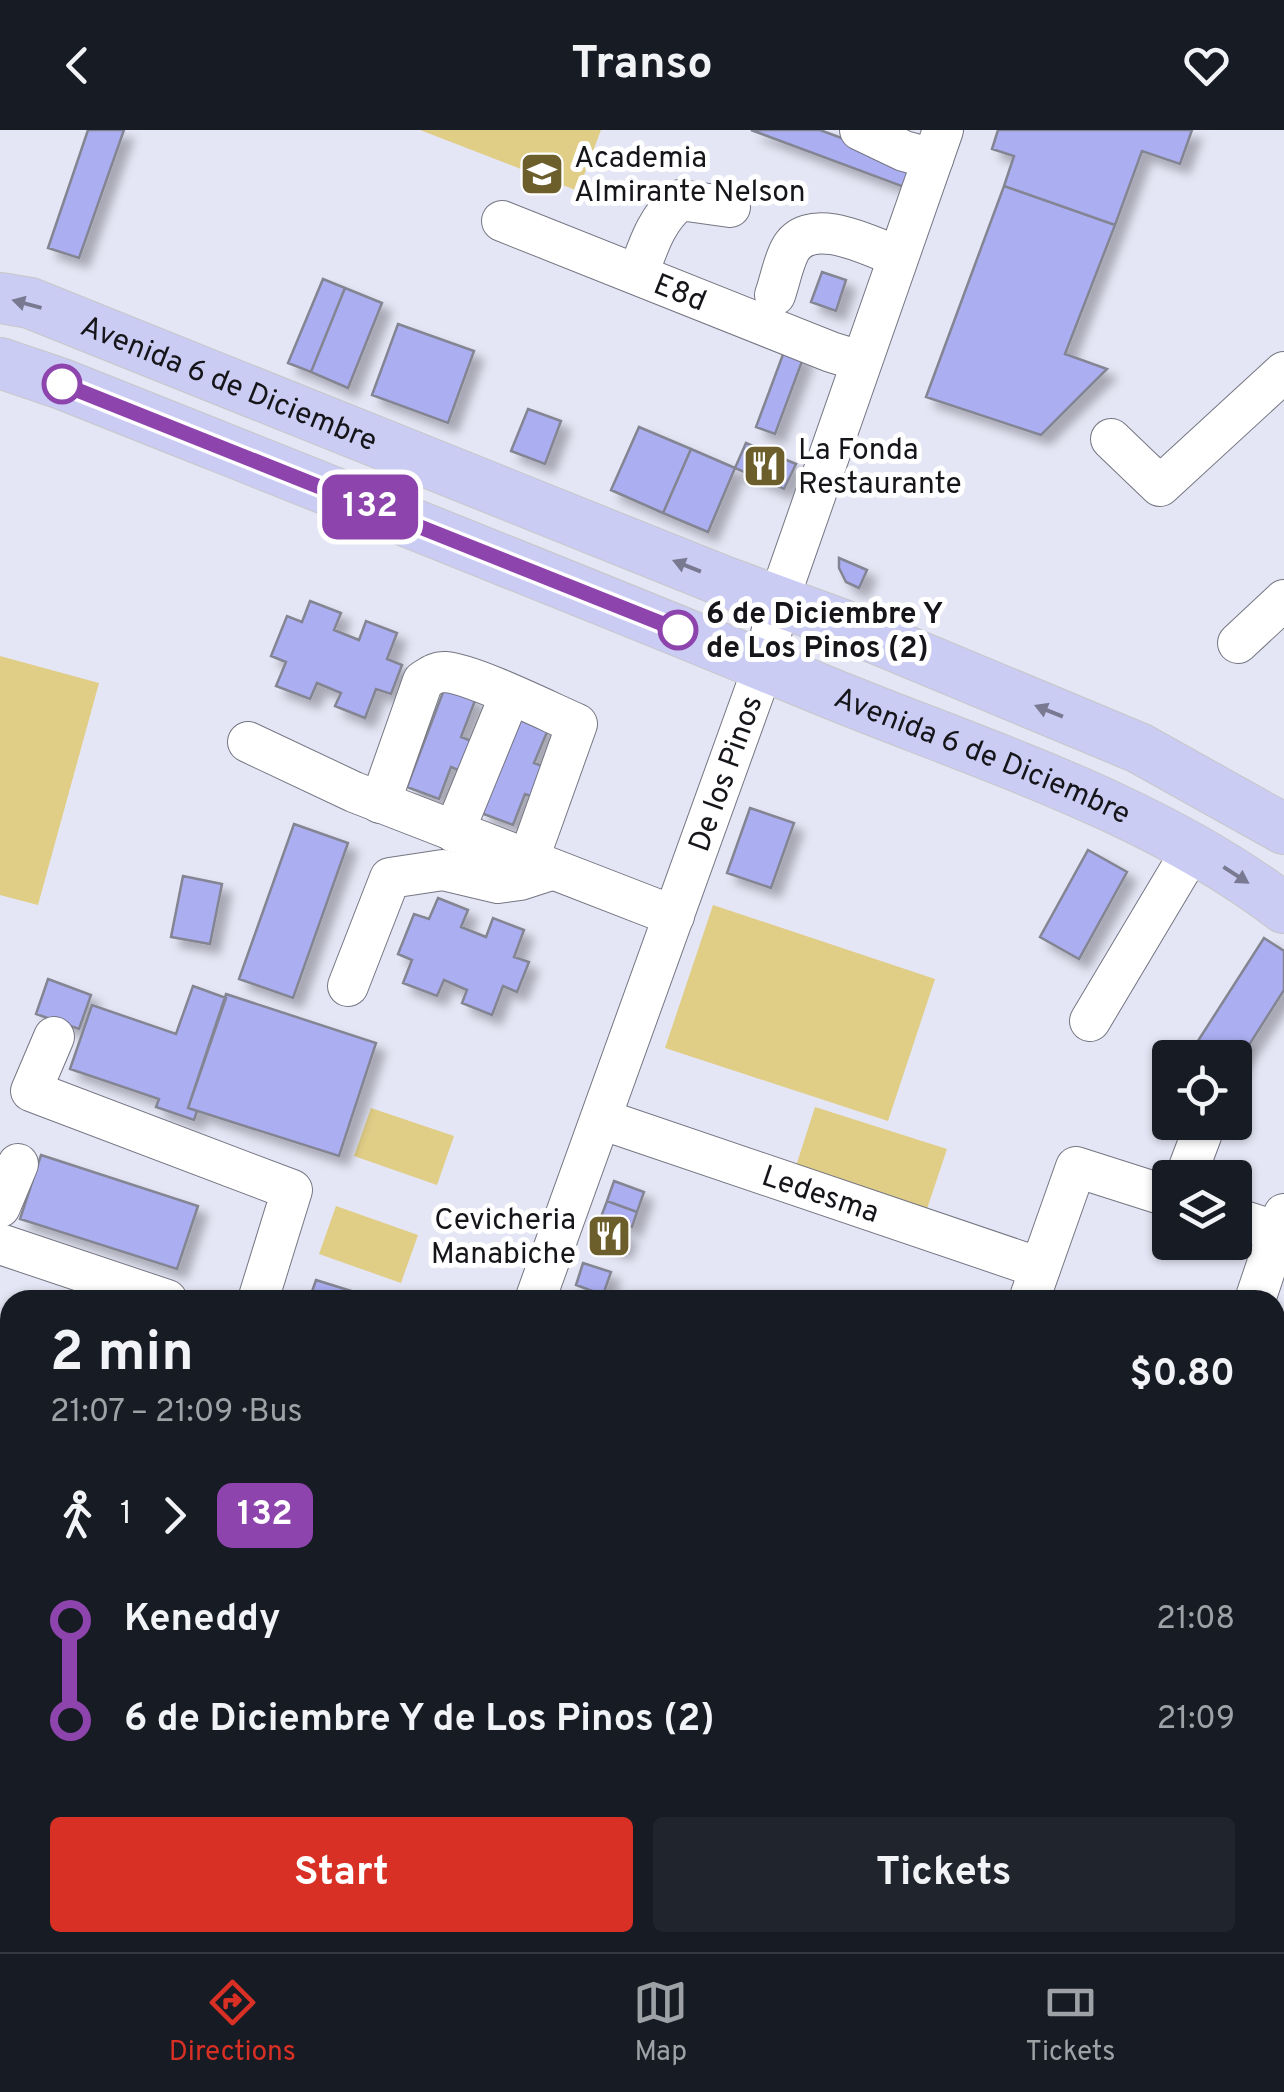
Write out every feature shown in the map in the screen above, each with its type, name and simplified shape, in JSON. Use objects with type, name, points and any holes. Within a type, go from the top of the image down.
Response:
[{"type":"main road","name":"Avenida 6 de Diciembre","points":[[0,298],[30,303],[1140,748],[1284,829]]},
{"type":"main road","name":"Avenida 6 de Diciembre","points":[[0,363],[62,384],[1100,802],[1228,869],[1284,908]]},
{"type":"street","points":[[860,130],[904,151],[938,144]]},
{"type":"street","name":"De los Pinos","points":[[539,1290],[764,665],[778,600],[938,144]]},
{"type":"street","points":[[638,274],[666,211],[680,200],[730,207]]},
{"type":"street","name":"E8d","points":[[502,222],[860,360]]},
{"type":"street","points":[[776,295],[791,248],[802,236],[824,233],[898,257]]},
{"type":"street","points":[[1111,439],[1160,486],[1284,372]]},
{"type":"street","points":[[1238,643],[1284,600]]},
{"type":"street","points":[[380,802],[423,681],[434,673],[448,672],[510,695],[577,724],[539,865]]},
{"type":"street","points":[[454,832],[510,695]]},
{"type":"street","points":[[248,742],[380,802],[674,916]]},
{"type":"street","points":[[1090,1022],[1192,850]]},
{"type":"street","points":[[348,986],[390,878],[443,870],[498,882],[539,865]]},
{"type":"street","points":[[54,1037],[31,1091],[292,1190],[261,1290]]},
{"type":"street","name":"Ledesma","points":[[600,1119],[1034,1284]]},
{"type":"street","points":[[0,1207],[18,1164]]},
{"type":"street","points":[[1034,1284],[1076,1167],[1152,1191]]},
{"type":"street","points":[[1252,1220],[1281,1223],[1258,1290]]},
{"type":"street","points":[[0,1244],[138,1290]]},
{"type":"shaded area","points":[[420,130],[601,130],[578,191]]},
{"type":"shaded area","points":[[0,656],[99,683],[38,905],[0,895]]},
{"type":"shaded area","points":[[713,905],[935,979],[888,1121],[665,1048]]},
{"type":"shaded area","points":[[815,1107],[947,1149],[927,1209],[796,1166]]},
{"type":"shaded area","points":[[371,1108],[454,1136],[437,1185],[354,1156]]},
{"type":"shaded area","points":[[336,1206],[418,1235],[401,1283],[319,1254]]},
{"type":"building","points":[[88,130],[124,130],[79,258],[48,248]]},
{"type":"building","points":[[751,130],[820,130],[912,164],[904,187]]},
{"type":"building","points":[[998,130],[1192,130],[1180,164],[1142,151],[1115,225],[1004,186],[1014,156],[992,149]]},
{"type":"building","points":[[1004,186],[1115,225],[1065,354],[1107,369],[1041,435],[926,397]]},
{"type":"building","points":[[822,272],[846,280],[836,311],[811,302]]},
{"type":"building","points":[[323,279],[345,288],[311,372],[288,363]]},
{"type":"building","points":[[345,288],[382,303],[348,388],[311,372]]},
{"type":"building","points":[[398,324],[474,351],[448,423],[372,395]]},
{"type":"building","points":[[785,349],[804,356],[775,434],[756,427]]},
{"type":"building","points":[[528,409],[561,421],[545,464],[511,451]]},
{"type":"building","points":[[639,427],[691,449],[663,513],[611,490]]},
{"type":"building","name":"La Fonda Restaurante","points":[[746,443],[796,464],[784,489],[735,468]]},
{"type":"building","points":[[691,449],[735,468],[708,532],[663,513]]},
{"type":"building","points":[[839,558],[867,570],[859,588],[846,582]]},
{"type":"building","points":[[310,601],[341,613],[334,630],[359,640],[366,621],[397,633],[387,659],[402,665],[391,694],[376,689],[365,718],[335,706],[341,693],[317,683],[310,699],[276,686],[286,662],[271,656],[287,616],[302,622]]},
{"type":"building","points":[[445,687],[476,698],[461,737],[477,743],[465,773],[451,767],[439,799],[407,787]]},
{"type":"building","points":[[519,713],[550,725],[534,763],[550,769],[539,799],[525,794],[513,825],[481,813]]},
{"type":"building","points":[[750,808],[794,823],[771,888],[727,873]]},
{"type":"building","points":[[294,824],[348,843],[293,998],[239,979]]},
{"type":"building","points":[[1088,850],[1127,872],[1079,959],[1040,937]]},
{"type":"building","points":[[183,876],[222,884],[210,944],[171,937]]},
{"type":"building","points":[[438,898],[468,910],[461,927],[486,937],[493,918],[524,930],[514,957],[529,962],[517,992],[503,986],[492,1015],[462,1003],[467,990],[444,980],[437,996],[403,983],[412,960],[398,954],[414,914],[429,919]]},
{"type":"building","points":[[1264,938],[1284,951],[1284,990],[1252,1040],[1199,1040]]},
{"type":"building","points":[[48,979],[91,995],[79,1029],[36,1014]]},
{"type":"building","points":[[193,986],[226,998],[188,1108],[197,1111],[194,1120],[156,1107],[159,1099],[70,1069],[92,1005],[176,1034]]},
{"type":"building","points":[[226,994],[376,1043],[339,1156],[188,1108]]},
{"type":"building","points":[[41,1155],[198,1206],[177,1269],[20,1219]]},
{"type":"building","points":[[614,1181],[644,1192],[637,1212],[607,1201]]},
{"type":"building","points":[[607,1201],[637,1212],[632,1227],[601,1217]]},
{"type":"building","name":"Cevicheria Manabiche","points":[[597,1222],[628,1234],[622,1250],[591,1239]]},
{"type":"building","points":[[583,1263],[611,1272],[605,1290],[576,1285]]},
{"type":"building","points":[[316,1280],[348,1290],[312,1290]]},
{"type":"bus line","name":"132","points":[[62,384],[678,630]]},
{"type":"place","name":"Academia Almirante Nelson","points":[[542,174]]},
{"type":"place","name":"La Fonda Restaurante","points":[[765,466]]},
{"type":"place","name":"6 de Diciembre Y de Los Pinos (2)","points":[[678,630]]},
{"type":"place","name":"Cevicheria Manabiche","points":[[609,1236]]}]
